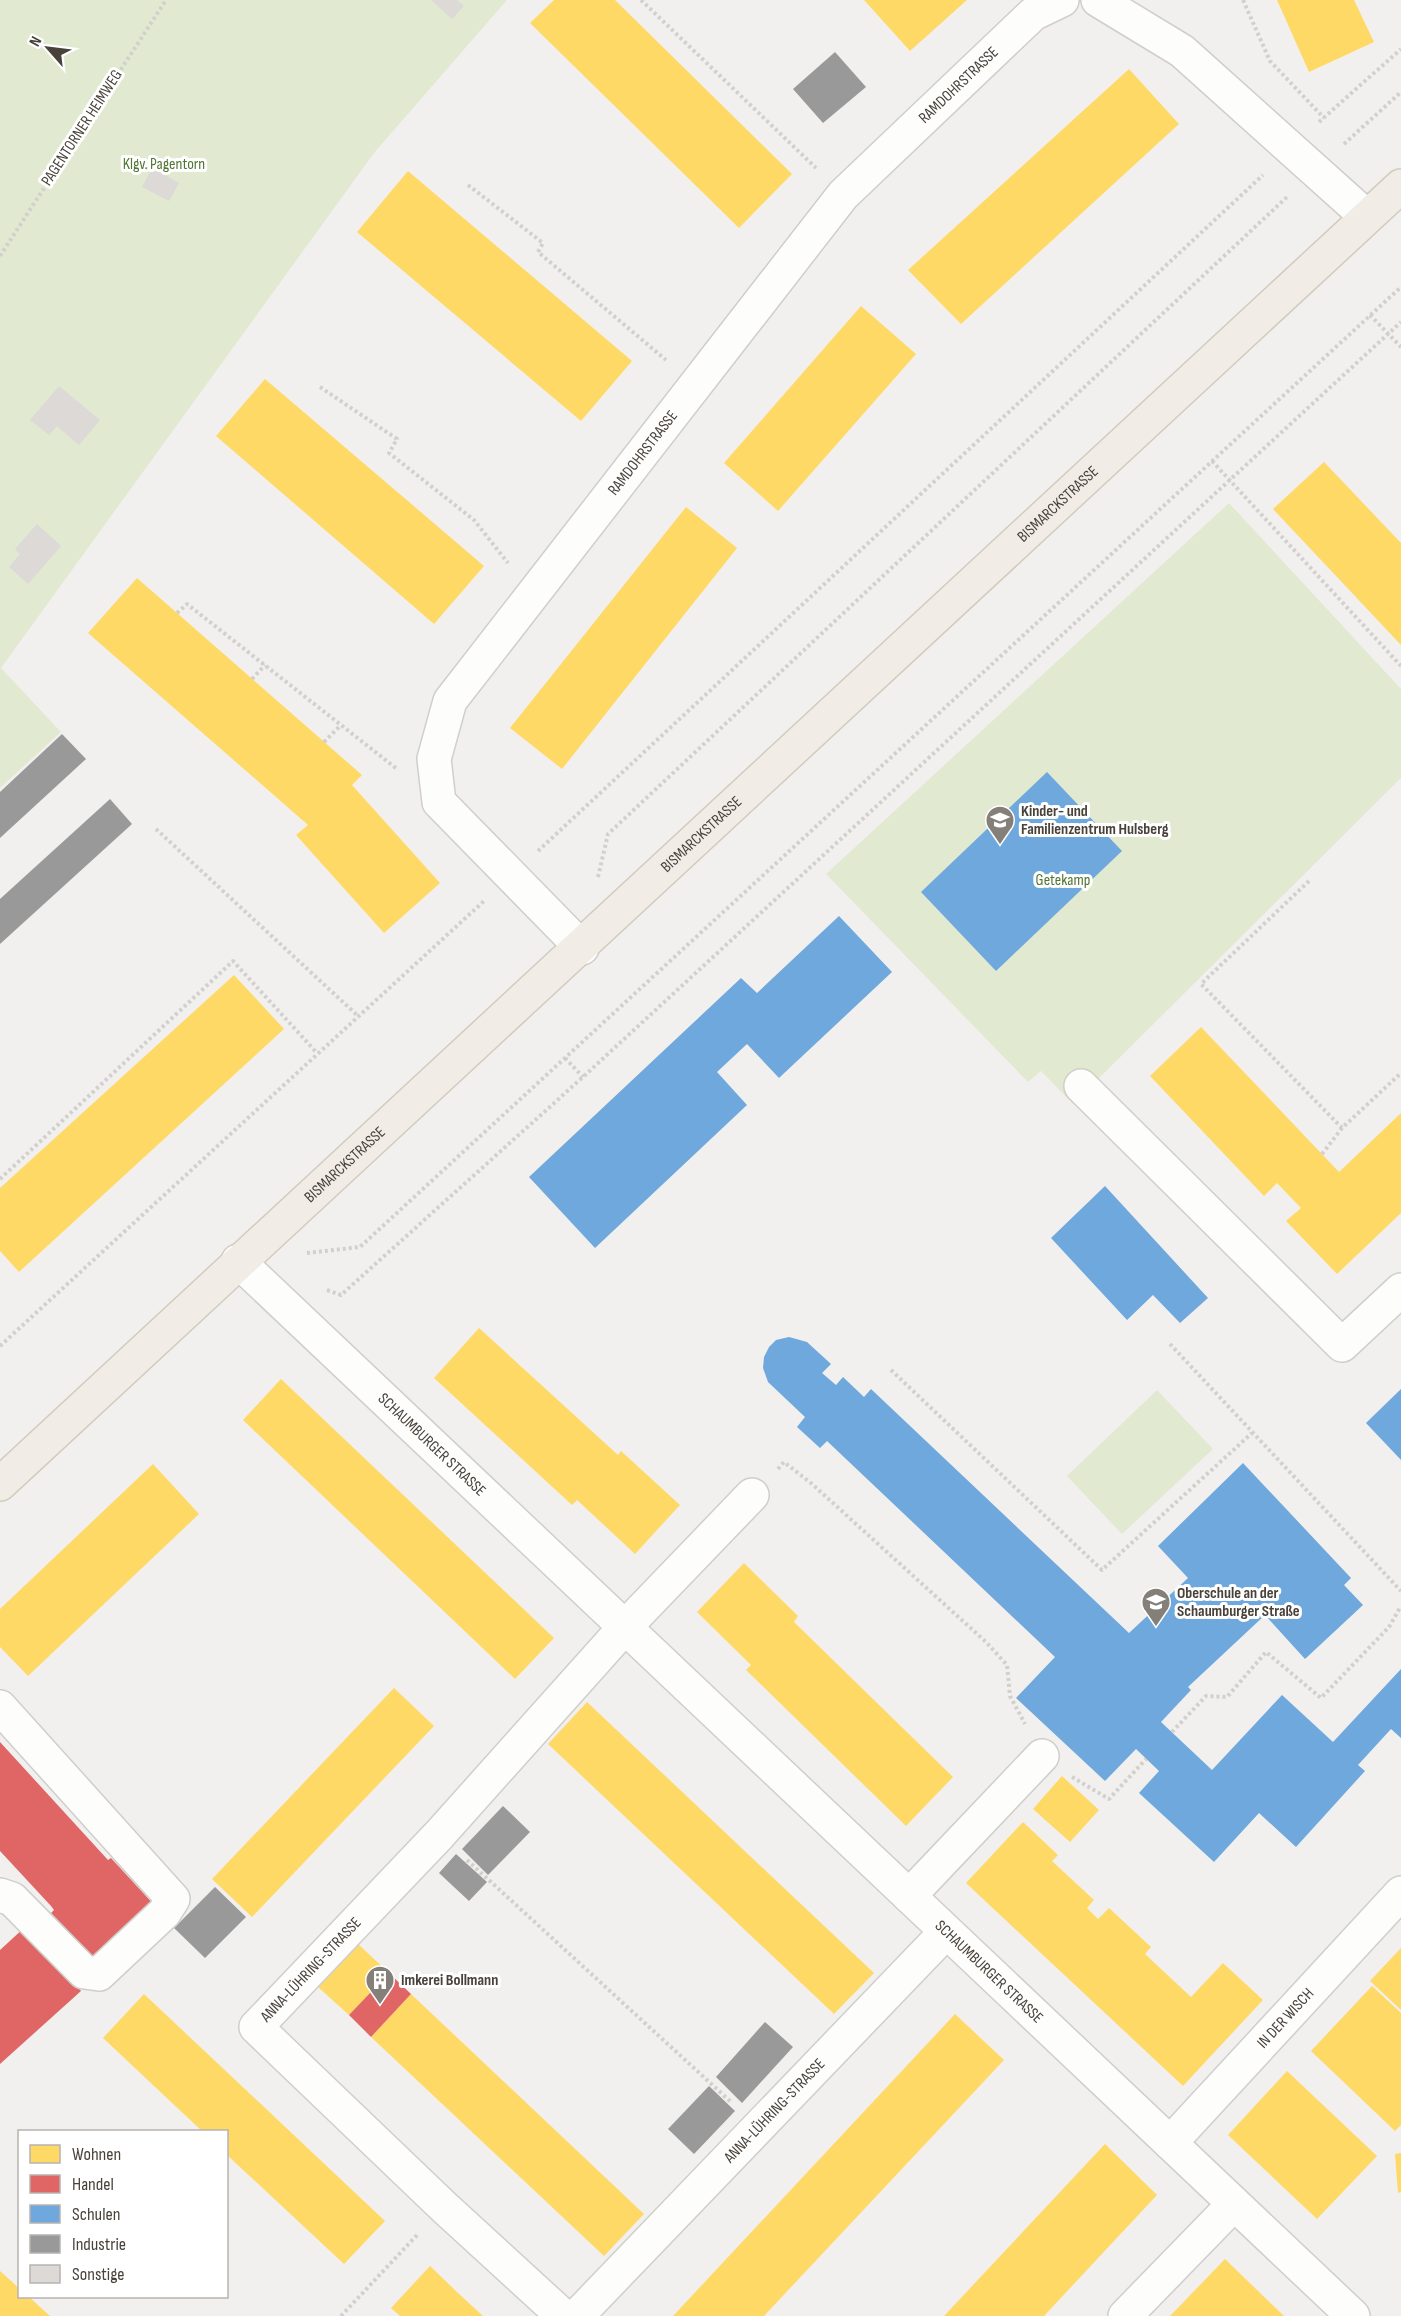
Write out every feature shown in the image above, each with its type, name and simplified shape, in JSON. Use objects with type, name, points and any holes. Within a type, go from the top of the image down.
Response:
[{"type":"main road","name":"BISMARCKSTRASSE","points":[[0,1484],[238,1261],[582,948],[1401,186]]},
{"type":"street","name":"RAMDOHRSTRASSE","points":[[439,802],[434,759],[450,701],[533,593],[843,195],[1033,14],[1062,0]]},
{"type":"street","points":[[1098,0],[1182,51],[1367,217]]},
{"type":"street","points":[[439,802],[582,948]]},
{"type":"street","points":[[1081,1086],[1342,1345],[1401,1290]]},
{"type":"street","name":"SCHAUMBURGER STRASSE","points":[[238,1261],[1353,2316]]},
{"type":"street","points":[[625,1627],[752,1495]]},
{"type":"street","name":"ANNA-LÜHRING-STRASSE","points":[[563,2316],[444,2207],[256,2027],[439,1835],[625,1627]]},
{"type":"street","points":[[0,1707],[173,1899],[164,1912],[99,1974],[84,1972],[12,1899],[0,1895]]},
{"type":"street","points":[[909,1896],[1042,1756]]},
{"type":"street","name":"IN DER WISCH","points":[[1170,2143],[1401,1893]]},
{"type":"street","name":"ANNA-LÜHRING-STRASSE","points":[[577,2316],[946,1932]]},
{"type":"street","points":[[1125,2316],[1233,2204]]},
{"type":"path","name":"PAGENTORNER HEIMWEG","points":[[0,256],[165,0]]},
{"type":"path","points":[[641,0],[843,195]]},
{"type":"path","points":[[1243,0],[1270,61],[1324,118]]},
{"type":"path","points":[[0,1346],[357,1015],[512,876],[1291,148],[1401,49]]},
{"type":"path","points":[[597,880],[608,834],[1401,92]]},
{"type":"path","points":[[468,185],[543,243],[538,252],[695,386]]},
{"type":"path","points":[[304,1254],[360,1247],[1401,286]]},
{"type":"path","points":[[1370,315],[1401,346]]},
{"type":"path","points":[[321,1288],[341,1295],[583,1077],[1401,322]]},
{"type":"path","points":[[320,387],[397,439],[389,453],[474,520],[533,593]]},
{"type":"path","points":[[1212,461],[1401,666]]},
{"type":"path","points":[[177,613],[187,603],[439,802]]},
{"type":"path","points":[[252,679],[265,665]]},
{"type":"path","points":[[324,742],[341,725]]},
{"type":"path","points":[[156,829],[357,1015]]},
{"type":"path","points":[[1309,881],[1201,984],[1342,1128]]},
{"type":"path","points":[[0,1179],[233,961],[317,1053]]},
{"type":"path","points":[[565,1058],[583,1077]]},
{"type":"path","points":[[1322,1154],[1342,1128],[1401,1072]]},
{"type":"path","points":[[1170,1344],[1401,1591]]},
{"type":"path","points":[[891,1370],[1102,1570],[1252,1433]]},
{"type":"path","points":[[784,1462],[812,1484],[986,1642],[1006,1665],[1010,1696],[1025,1723],[1050,1748],[1042,1756],[1088,1788],[1109,1799],[1146,1759]]},
{"type":"path","points":[[1172,1732],[1206,1696],[1227,1697],[1266,1653],[1321,1698],[1389,1627],[1401,1606]]},
{"type":"path","points":[[485,1876],[700,2074]]},
{"type":"path","points":[[341,2316],[444,2207]]},
{"type":"green space","name":"Klgv. Pagentorn","points":[[0,0],[507,0],[374,153],[1,668],[61,732],[0,788]]},
{"type":"green space","name":"Getekamp","points":[[1229,503],[1401,689],[1401,778],[1073,1104],[1041,1071],[1028,1082],[826,874]]},
{"type":"green space","points":[[1157,1390],[1213,1449],[1122,1534],[1067,1476]]},
{"type":"building: Wohnen","points":[[554,0],[615,0],[792,174],[739,228],[530,23]]},
{"type":"building: Wohnen","points":[[864,0],[967,0],[910,51]]},
{"type":"building: Wohnen","points":[[1277,0],[1354,0],[1374,42],[1309,72]]},
{"type":"building: Wohnen","points":[[1129,69],[1179,124],[961,324],[908,270]]},
{"type":"building: Wohnen","points":[[408,171],[632,361],[581,421],[357,232]]},
{"type":"building: Wohnen","points":[[861,306],[916,354],[778,511],[724,463]]},
{"type":"building: Wohnen","points":[[265,379],[484,566],[434,624],[216,436]]},
{"type":"building: Wohnen","points":[[1324,462],[1401,543],[1401,645],[1273,509]]},
{"type":"building: Wohnen","points":[[686,507],[737,548],[562,769],[510,728]]},
{"type":"building: Wohnen","points":[[137,578],[362,775],[352,785],[440,883],[384,933],[296,835],[308,825],[88,633]]},
{"type":"building: Wohnen","points":[[234,975],[284,1029],[19,1272],[0,1251],[0,1188]]},
{"type":"building: Wohnen","points":[[1201,1027],[1339,1172],[1401,1113],[1401,1213],[1337,1274],[1286,1221],[1301,1208],[1277,1183],[1264,1196],[1150,1076]]},
{"type":"building: Wohnen","points":[[479,1328],[618,1455],[621,1451],[680,1505],[635,1554],[577,1500],[572,1505],[434,1378]]},
{"type":"building: Wohnen","points":[[281,1379],[554,1638],[515,1679],[243,1420]]},
{"type":"building: Wohnen","points":[[153,1464],[199,1514],[28,1676],[0,1647],[0,1609]]},
{"type":"building: Wohnen","points":[[744,1563],[798,1616],[794,1622],[953,1777],[906,1826],[746,1670],[751,1665],[697,1612]]},
{"type":"building: Wohnen","points":[[394,1688],[434,1726],[252,1917],[212,1879]]},
{"type":"building: Wohnen","points":[[587,1702],[874,1973],[834,2014],[548,1744]]},
{"type":"building: Wohnen","points":[[1062,1776],[1099,1810],[1070,1842],[1033,1809]]},
{"type":"building: Wohnen","points":[[1023,1822],[1058,1855],[1052,1861],[1094,1900],[1087,1908],[1098,1919],[1109,1908],[1151,1947],[1145,1954],[1191,1997],[1223,1963],[1263,2000],[1183,2086],[966,1883]]},
{"type":"building: Wohnen","points":[[358,1944],[389,1973],[349,2015],[318,1987]]},
{"type":"building: Wohnen","points":[[1401,1948],[1401,2010],[1370,1981]]},
{"type":"building: Wohnen","points":[[1372,1986],[1401,2013],[1401,2125],[1395,2131],[1311,2051]]},
{"type":"building: Wohnen","points":[[144,1994],[385,2221],[344,2264],[228,2156],[228,2130],[201,2130],[103,2038]]},
{"type":"building: Wohnen","points":[[411,1994],[644,2214],[604,2256],[371,2037]]},
{"type":"building: Wohnen","points":[[955,2014],[1004,2060],[764,2316],[673,2316]]},
{"type":"building: Wohnen","points":[[1287,2071],[1377,2156],[1317,2219],[1228,2135]]},
{"type":"building: Wohnen","points":[[1105,2144],[1157,2195],[1044,2316],[944,2316]]},
{"type":"building: Wohnen","points":[[1401,2153],[1401,2192],[1398,2193],[1395,2154]]},
{"type":"building: Wohnen","points":[[1225,2259],[1284,2316],[1170,2316]]},
{"type":"building: Wohnen","points":[[430,2266],[483,2316],[400,2316],[391,2308]]},
{"type":"building: Wohnen","points":[[0,2271],[18,2287],[18,2298],[30,2298],[50,2316],[0,2316]]},
{"type":"building: Handel","points":[[0,1742],[108,1860],[111,1858],[157,1908],[97,1963],[51,1913],[54,1910],[51,1906],[0,1851]]},
{"type":"building: Handel","points":[[24,1928],[81,1991],[0,2064],[0,1950]]},
{"type":"building: Handel","name":"Imkerei Bollmann","points":[[389,1973],[411,1994],[371,2037],[349,2015]]},
{"type":"building: Schulen","points":[[1047,772],[1122,851],[996,971],[921,892]]},
{"type":"building: Schulen","points":[[839,916],[892,972],[779,1078],[747,1044],[717,1072],[747,1105],[595,1248],[529,1177],[741,978],[757,993]]},
{"type":"building: Schulen","points":[[1105,1186],[1208,1298],[1180,1323],[1153,1295],[1127,1320],[1051,1238]]},
{"type":"building: Schulen","points":[[789,1337],[807,1342],[831,1364],[822,1373],[836,1385],[843,1377],[864,1397],[871,1389],[1129,1633],[1188,1578],[1158,1546],[1243,1463],[1351,1578],[1344,1585],[1363,1605],[1305,1659],[1265,1615],[1188,1687],[1191,1690],[1161,1722],[1212,1770],[1282,1695],[1333,1742],[1401,1669],[1401,1738],[1391,1729],[1358,1765],[1365,1771],[1296,1847],[1259,1813],[1214,1862],[1139,1793],[1159,1771],[1136,1749],[1105,1781],[1016,1698],[1055,1657],[827,1441],[820,1448],[797,1427],[805,1417],[768,1382],[763,1368],[764,1357],[769,1347],[776,1340]]},
{"type":"building: Schulen","points":[[1401,1389],[1401,1460],[1366,1423]]},
{"type":"building: Industrie","points":[[835,52],[866,87],[823,123],[793,89]]},
{"type":"building: Industrie","points":[[62,734],[86,759],[0,838],[0,792]]},
{"type":"building: Industrie","points":[[110,799],[132,824],[0,944],[0,899]]},
{"type":"building: Industrie","points":[[503,1806],[530,1832],[488,1875],[462,1849]]},
{"type":"building: Industrie","points":[[456,1854],[487,1882],[469,1901],[439,1873]]},
{"type":"building: Industrie","points":[[215,1887],[246,1917],[205,1958],[174,1928]]},
{"type":"building: Industrie","points":[[765,2022],[793,2047],[742,2103],[716,2077]]},
{"type":"building: Industrie","points":[[709,2086],[735,2111],[694,2154],[668,2129]]},
{"type":"building: Sonstige","points":[[431,0],[457,0],[464,6],[452,19]]},
{"type":"building: Sonstige","points":[[152,168],[179,183],[169,201],[142,187]]},
{"type":"building: Sonstige","points":[[59,386],[100,420],[79,445],[57,426],[49,435],[30,420]]},
{"type":"building: Sonstige","points":[[37,524],[61,546],[28,584],[9,567],[20,554],[15,549]]},
{"type":"place","name":"Kinder- und Familienzentrum Hulsberg","points":[[1000,846]]},
{"type":"place","name":"Oberschule an der Schaumburger Straße","points":[[1156,1628]]},
{"type":"place","name":"Imkerei Bollmann","points":[[380,2006]]}]
